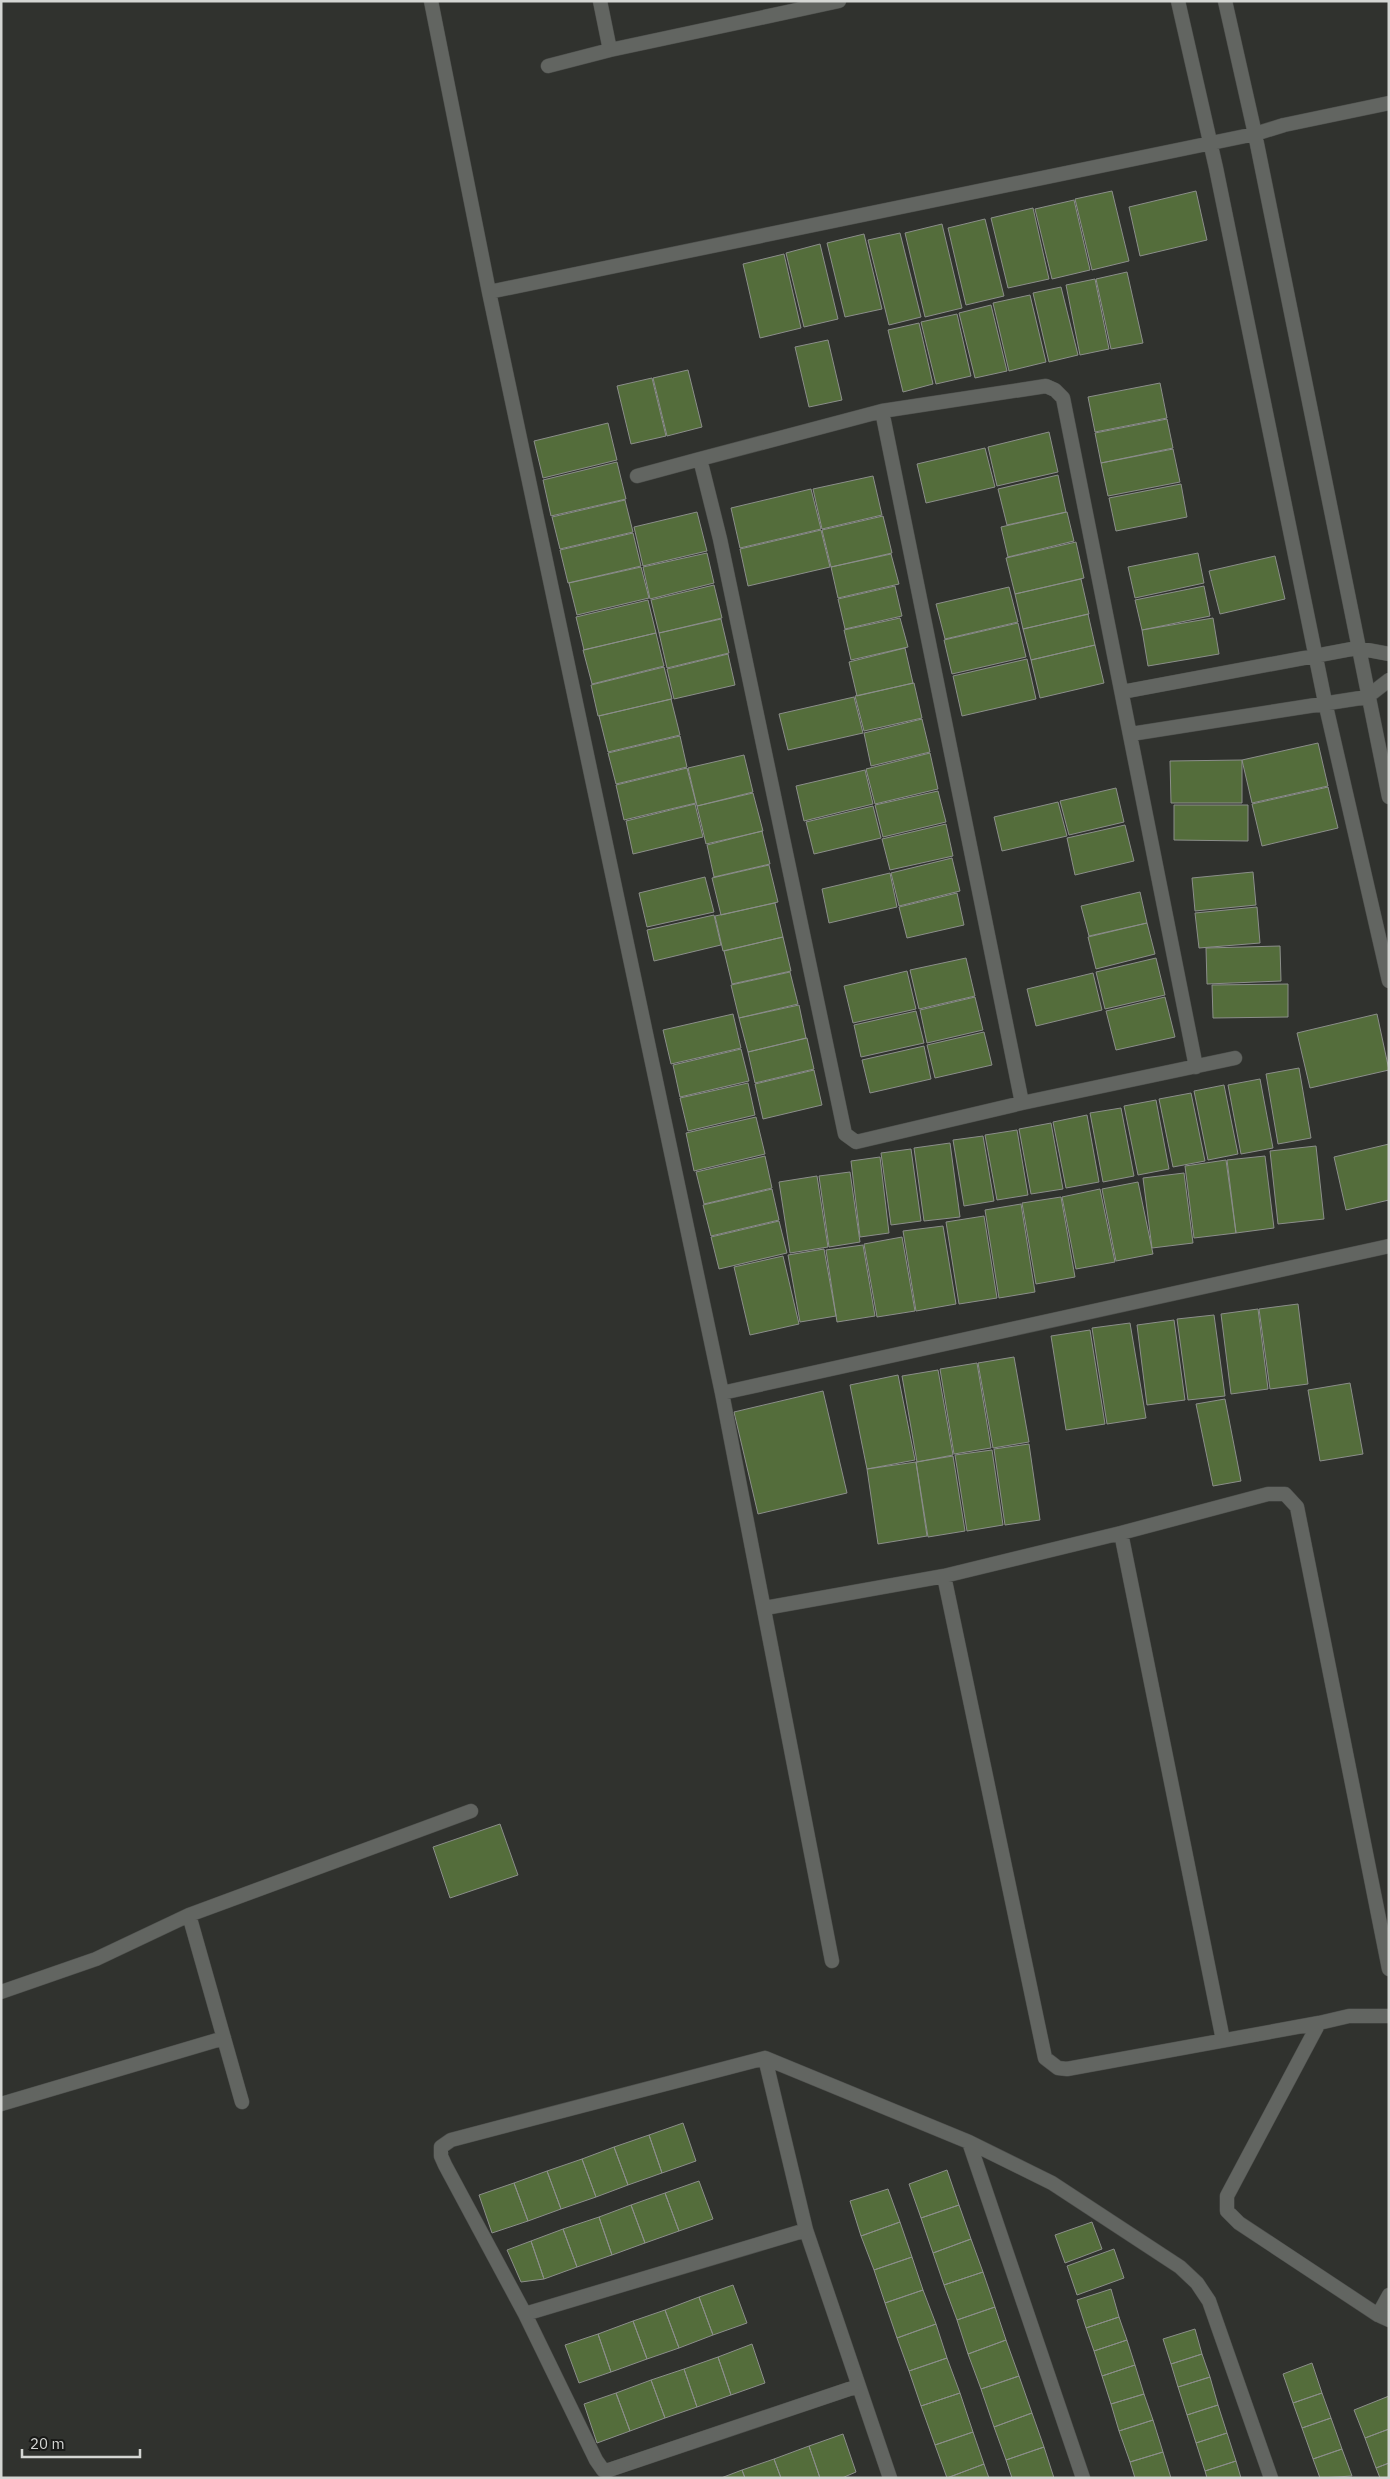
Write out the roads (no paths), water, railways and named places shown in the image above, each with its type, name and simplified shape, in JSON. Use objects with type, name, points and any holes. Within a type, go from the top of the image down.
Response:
[{"type":"street","points":[[431,1],[489,292],[722,1393],[832,1961]]},
{"type":"street","points":[[600,1],[610,50]]},
{"type":"street","points":[[548,66],[610,50],[839,1]]},
{"type":"street","points":[[1178,1],[1210,142],[1325,702],[1389,981]]},
{"type":"street","points":[[1225,1],[1254,134],[1357,648],[1389,797]]},
{"type":"street","points":[[489,292],[1254,134],[1284,125],[1389,103]]},
{"type":"street","points":[[637,476],[882,411],[1046,386],[1055,390],[1062,398],[1131,734],[1196,1067]]},
{"type":"street","points":[[882,411],[1022,1103]]},
{"type":"street","points":[[700,459],[720,539],[845,1134],[856,1142],[1022,1103],[1234,1058]]},
{"type":"street","points":[[1122,692],[1316,654],[1357,648],[1389,654]]},
{"type":"street","points":[[1131,734],[1367,696],[1389,680]]},
{"type":"street","points":[[722,1393],[1389,1246]]},
{"type":"street","points":[[765,1608],[944,1576],[1121,1533],[1268,1494],[1285,1494],[1297,1507],[1389,1969]]},
{"type":"street","points":[[1121,1533],[1223,2040]]},
{"type":"street","points":[[944,1576],[1045,2058],[1058,2068],[1067,2069],[1349,2016],[1389,2016]]},
{"type":"street","points":[[1,1992],[96,1960],[189,1915],[471,1811]]},
{"type":"street","points":[[189,1915],[242,2102]]},
{"type":"street","points":[[1319,2023],[1227,2196],[1227,2211],[1240,2223],[1384,2317],[1389,2295]]},
{"type":"street","points":[[1,2104],[224,2038]]},
{"type":"street","points":[[766,2058],[806,2230],[890,2478]]},
{"type":"street","points":[[858,2386],[609,2470],[603,2470],[596,2460],[525,2314],[441,2156],[441,2147],[445,2142],[766,2058],[969,2142],[1052,2183],[1180,2267],[1197,2283],[1209,2302],[1271,2478]]},
{"type":"street","points":[[969,2142],[1083,2478]]},
{"type":"street","points":[[525,2314],[806,2230]]}]
